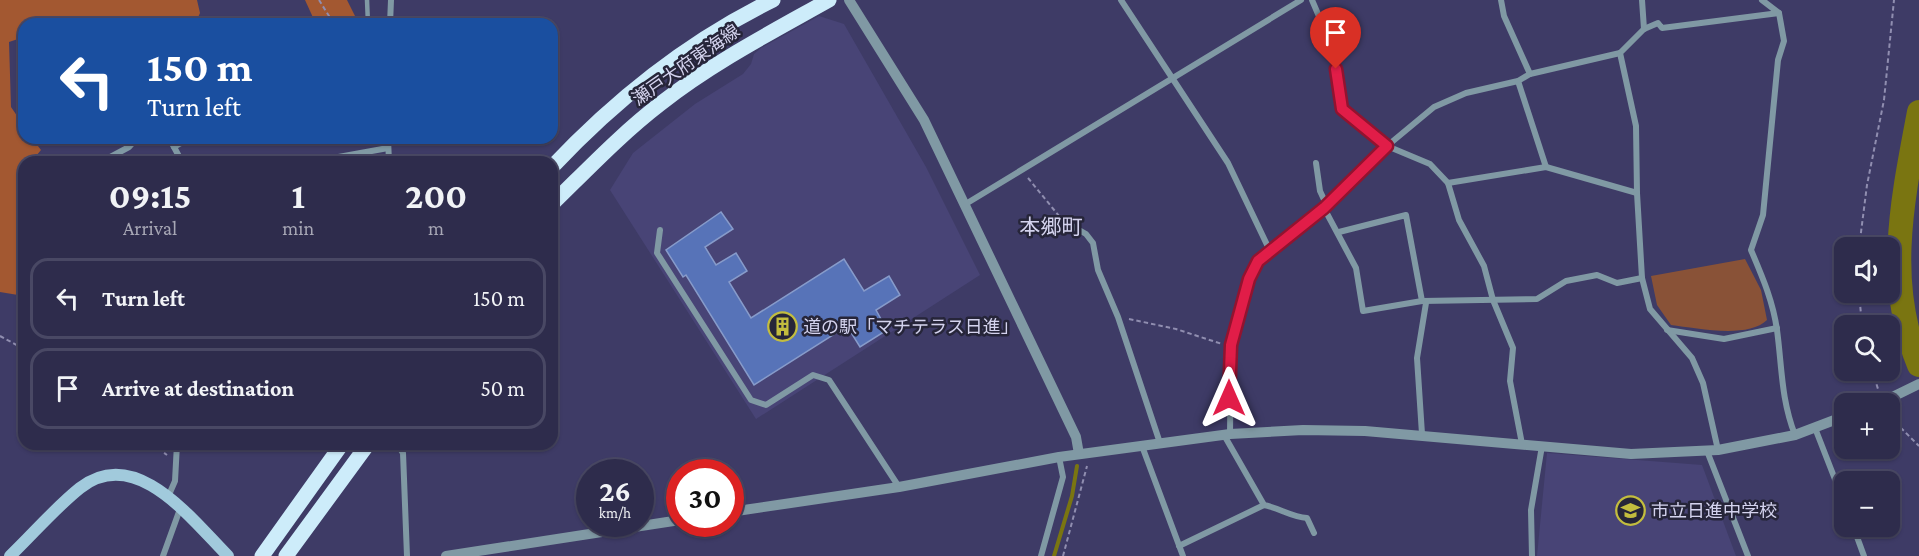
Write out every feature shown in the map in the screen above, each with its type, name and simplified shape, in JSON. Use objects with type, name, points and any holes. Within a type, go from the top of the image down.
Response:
[{"type":"main road","name":"瀬戸大府東海線","points":[[558,161],[586,131],[647,78],[734,19],[773,0]]},
{"type":"main road","name":"瀬戸大府東海線","points":[[558,198],[660,103],[748,45],[829,0]]},
{"type":"main road","points":[[262,556],[338,450]]},
{"type":"main road","points":[[286,556],[364,450]]},
{"type":"main road","points":[[10,556],[81,487],[95,480],[127,475],[145,481],[168,497],[228,556]]},
{"type":"street","points":[[390,18],[392,0]]},
{"type":"street","points":[[849,0],[924,120],[1076,437],[1078,454]]},
{"type":"street","points":[[1121,0],[1228,163],[1270,251]]},
{"type":"street","points":[[964,205],[1301,0]]},
{"type":"street","points":[[1312,0],[1333,49],[1342,109],[1387,146],[1430,164],[1448,183],[1459,220],[1484,266],[1493,300],[1513,348],[1510,381],[1521,444]]},
{"type":"street","points":[[1502,0],[1504,16],[1530,74]]},
{"type":"street","points":[[1642,0],[1644,29]]},
{"type":"street","points":[[1762,0],[1779,13],[1784,40],[1778,60],[1763,215],[1751,250],[1768,289],[1777,328],[1784,407],[1795,435]]},
{"type":"street","points":[[1264,504],[1227,434],[1231,345],[1249,279],[1258,261],[1326,207],[1387,146],[1434,107],[1466,93],[1518,81],[1530,74],[1620,53],[1644,29],[1658,24],[1662,28],[1779,13]]},
{"type":"street","points":[[1620,53],[1636,126],[1642,278],[1650,309],[1692,358],[1700,375],[1713,450],[1748,556]]},
{"type":"street","points":[[1518,81],[1546,167]]},
{"type":"street","points":[[112,156],[131,144]]},
{"type":"street","points":[[172,144],[179,156]]},
{"type":"street","points":[[174,147],[179,144]]},
{"type":"street","points":[[388,144],[389,156]]},
{"type":"street","points":[[344,156],[388,148]]},
{"type":"street","points":[[1316,163],[1320,191],[1326,207],[1356,268],[1363,311],[1424,302],[1537,298],[1566,281],[1597,275],[1617,283],[1642,278]]},
{"type":"street","points":[[1448,183],[1546,167],[1637,193]]},
{"type":"street","points":[[1339,232],[1406,215],[1424,302],[1417,358],[1422,434]]},
{"type":"street","points":[[1072,226],[1090,237],[1098,270],[1118,317],[1160,443]]},
{"type":"street","points":[[660,230],[657,253],[751,400],[766,405],[813,375],[830,380],[899,487]]},
{"type":"street","points":[[1666,330],[1724,339],[1777,328]]},
{"type":"street","points":[[1900,393],[1919,384]]},
{"type":"street","points":[[744,510],[899,487],[1078,454],[1227,434],[1303,430],[1422,434],[1631,454],[1713,450],[1795,435],[1834,420]]},
{"type":"street","points":[[1815,428],[1834,477]]},
{"type":"street","points":[[1142,445],[1183,556]]},
{"type":"street","points":[[1532,556],[1531,510],[1542,446]]},
{"type":"street","points":[[168,497],[175,481],[177,450]]},
{"type":"street","points":[[401,450],[403,453],[407,556]]},
{"type":"street","points":[[1041,556],[1063,477],[1059,457]]},
{"type":"street","points":[[1179,546],[1264,504],[1279,508],[1294,516],[1307,518],[1314,533]]},
{"type":"street","points":[[163,556],[180,508]]},
{"type":"street","points":[[446,556],[666,522]]},
{"type":"street","points":[[1857,537],[1864,556]]},
{"type":"lane","points":[[367,0],[368,18]]},
{"type":"path","points":[[319,0],[330,18]]},
{"type":"path","points":[[1860,237],[1867,185],[1884,100],[1894,0]]},
{"type":"path","points":[[1022,171],[1061,220],[1072,226]]},
{"type":"path","points":[[1118,317],[1176,329],[1204,340],[1231,345]]},
{"type":"path","points":[[0,336],[18,345]]},
{"type":"path","points":[[1900,427],[1919,446]]},
{"type":"path","points":[[160,450],[177,462]]},
{"type":"path","points":[[1063,556],[1091,454]]},
{"type":"shaded area","points":[[0,0],[197,0],[200,13],[198,18],[91,18],[89,16],[83,18],[18,18],[18,39],[9,42],[11,107],[18,117],[18,144],[36,144],[41,150],[36,156],[18,156],[18,295],[0,292]]},
{"type":"shaded area","points":[[305,0],[347,0],[356,18],[313,18]]},
{"type":"shaded area","name":"道の駅「マチテラス日進」","points":[[819,16],[844,24],[926,167],[980,275],[756,419],[610,190],[633,153],[695,104],[743,74],[751,64],[754,54],[761,48]]},
{"type":"shaded area","points":[[1745,259],[1761,290],[1767,320],[1758,326],[1735,331],[1721,331],[1671,325],[1657,305],[1651,276]]},
{"type":"shaded area","name":"市立日進中学校","points":[[1547,453],[1702,465],[1736,556],[1537,556]]},
{"type":"building","name":"道の駅「マチテラス日進」","points":[[721,212],[733,229],[705,247],[716,265],[736,253],[747,271],[729,282],[751,318],[844,259],[864,291],[889,276],[900,295],[876,310],[887,330],[860,347],[847,326],[754,385],[686,275],[683,277],[666,250]]},
{"type":"waterway","points":[[1919,112],[1907,176],[1899,271],[1908,334],[1919,365]]},
{"type":"waterway","points":[[1054,556],[1072,496],[1077,466]]},
{"type":"place","name":"道の駅「マチテラス日進」","points":[[782,327]]},
{"type":"place","name":"市立日進中学校","points":[[1630,511]]},
{"type":"district","name":"本郷町","points":[[1051,227]]},
{"type":"route","points":[[1229,398],[1231,345],[1249,279],[1258,261],[1324,208],[1387,146],[1342,109],[1336,69]]}]
